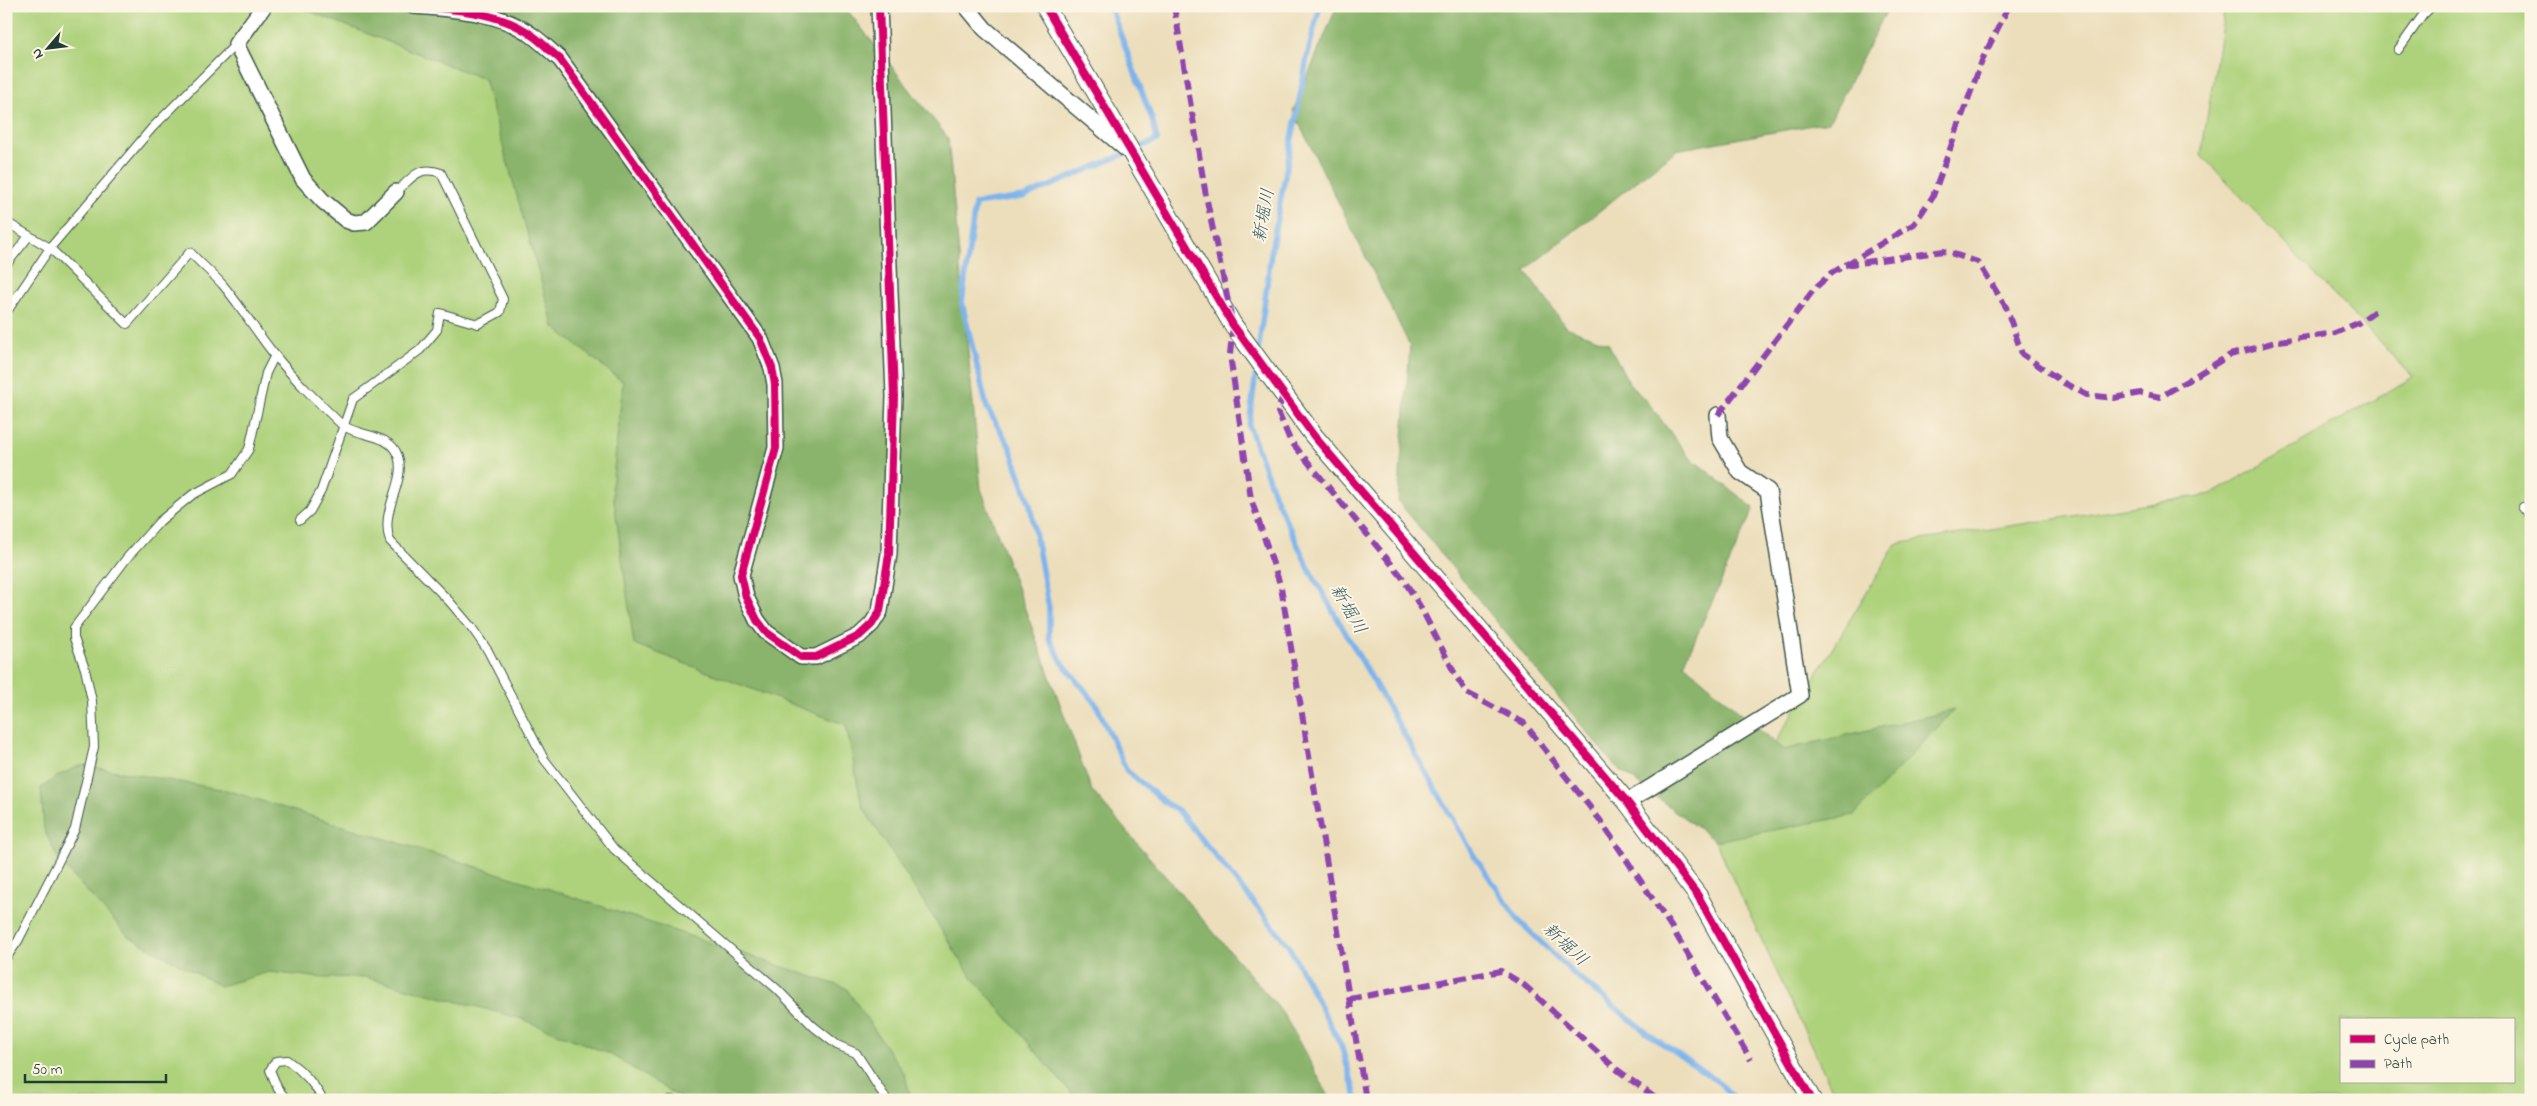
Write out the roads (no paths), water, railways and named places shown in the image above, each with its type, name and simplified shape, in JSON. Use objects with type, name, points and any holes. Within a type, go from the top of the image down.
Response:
[{"type":"street","points":[[264,6],[236,44],[303,179],[323,201],[346,220],[354,223],[366,222],[396,192]]},
{"type":"street","points":[[413,6],[462,10],[512,24],[533,36],[560,60],[760,338],[772,368],[775,384],[776,448],[741,575],[746,598],[757,620],[766,632],[801,656],[816,657],[859,636],[872,624],[880,611],[889,554],[894,396],[879,6]]},
{"type":"street","points":[[966,6],[985,29],[1132,154]]},
{"type":"street","points":[[1045,6],[1233,325],[1314,436],[1627,802],[1698,896],[1812,1100]]},
{"type":"street","points":[[1627,802],[1800,695],[1768,491],[1740,472],[1720,438],[1718,415]]},
{"type":"lane","points":[[2398,50],[2423,15],[2432,6]]},
{"type":"lane","points":[[6,313],[50,248],[152,128],[236,44]]},
{"type":"lane","points":[[300,520],[310,511],[321,491],[353,399],[420,350],[437,330],[440,313],[478,324],[500,312],[503,299],[441,173],[428,169],[419,172],[396,192]]},
{"type":"lane","points":[[6,222],[50,248],[127,324],[190,252],[223,285],[275,355],[309,394],[344,427],[380,438],[392,446],[398,456],[400,471],[387,515],[386,529],[390,540],[449,600],[472,628],[488,651],[544,758],[614,849],[777,989],[813,1026],[837,1045],[856,1053],[887,1100]]},
{"type":"lane","points":[[6,265],[29,236]]},
{"type":"lane","points":[[6,958],[18,941],[75,829],[94,748],[92,701],[85,669],[74,638],[74,628],[126,559],[160,521],[192,495],[232,474],[249,449],[266,373],[275,355]]},
{"type":"lane","points":[[2523,507],[2531,516]]},
{"type":"lane","points":[[287,1100],[278,1089],[270,1070],[276,1062],[288,1060],[315,1086],[323,1100]]},
{"type":"waterway","points":[[1110,6],[1152,119],[1157,140],[1024,197],[975,204],[962,303],[987,408],[1010,447],[1030,505],[1049,608],[1049,638],[1062,662],[1096,704],[1127,771],[1167,804],[1178,810],[1288,945],[1341,1045],[1357,1100]]},
{"type":"waterway","name":"新堀川","points":[[1258,353],[1272,246],[1308,53],[1320,6]]},
{"type":"waterway","name":"新堀川","points":[[1257,365],[1249,426],[1276,499],[1310,571],[1473,854],[1519,921],[1573,973],[1647,1033],[1720,1083],[1735,1100]]}]
